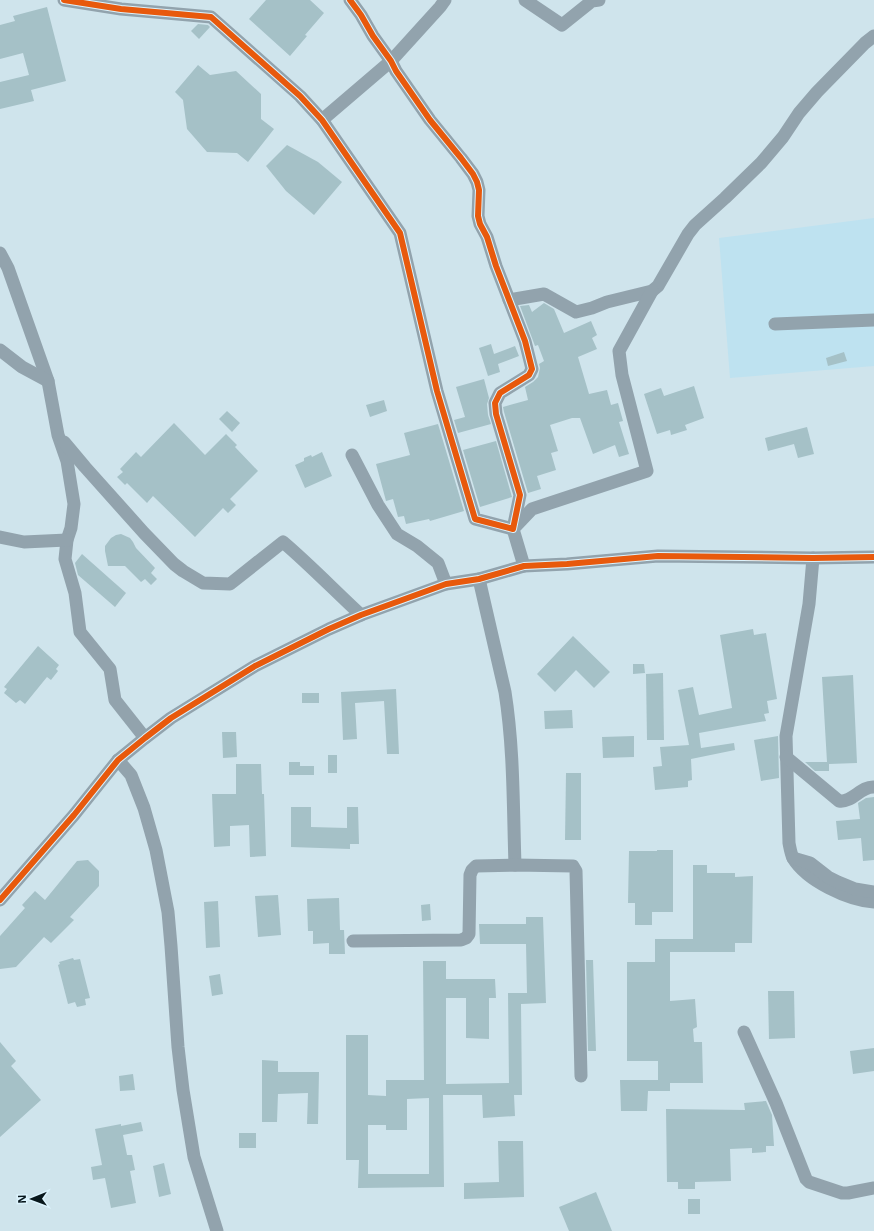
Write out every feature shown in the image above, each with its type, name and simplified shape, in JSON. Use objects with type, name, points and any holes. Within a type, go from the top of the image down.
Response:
[{"type":"street","points":[[64,0],[121,9],[211,17],[300,96],[322,120],[400,233],[437,391],[475,519],[513,529]]},
{"type":"street","points":[[350,0],[430,120],[461,158],[477,182],[479,190],[478,216],[480,224],[487,237],[496,266],[525,341],[532,368],[529,375],[500,393],[495,403],[496,414],[520,495],[513,529],[524,566]]},
{"type":"street","points":[[322,120],[391,61],[440,8],[445,0]]},
{"type":"street","points":[[524,0],[562,25],[592,1],[599,0]]},
{"type":"street","points":[[513,529],[532,508],[647,471],[622,375],[620,351],[652,291],[658,286],[688,234],[695,225],[761,163],[817,92],[864,43],[874,36]]},
{"type":"street","points":[[0,253],[8,268],[48,382],[58,435],[67,462],[74,504],[65,559],[75,593],[80,632],[110,669],[114,700],[145,738]]},
{"type":"street","points":[[509,300],[544,294],[576,312],[607,302],[652,291]]},
{"type":"street","points":[[775,324],[874,320]]},
{"type":"street","points":[[0,350],[22,367],[48,382]]},
{"type":"street","points":[[58,435],[84,467],[174,564],[203,583],[230,584],[283,542],[303,559],[361,615]]},
{"type":"street","points":[[352,455],[378,505],[396,534],[417,546],[438,563],[446,584]]},
{"type":"street","points":[[0,538],[24,542],[67,540]]},
{"type":"street","points":[[0,900],[74,815],[118,760],[145,738],[171,718],[255,666],[329,629],[361,615],[446,584],[479,579],[524,566],[567,564],[658,556],[813,558],[874,557]]},
{"type":"street","points":[[813,558],[809,604],[786,736],[788,837],[793,858],[811,877],[834,890],[859,900],[874,902]]},
{"type":"street","points":[[479,579],[508,710],[513,779],[515,864]]},
{"type":"street","points":[[786,757],[839,801],[846,801],[869,787],[874,787]]},
{"type":"street","points":[[118,760],[131,776],[144,808],[156,850],[168,912],[178,1047],[183,1090],[194,1157],[217,1231]]},
{"type":"street","points":[[793,858],[810,863],[828,877],[838,882],[855,889],[874,892]]},
{"type":"street","points":[[352,942],[461,940],[466,938],[469,934],[470,875],[476,866],[515,864],[573,866],[575,868],[581,1076]]},
{"type":"street","points":[[744,1032],[776,1103],[806,1179],[809,1182],[842,1193],[874,1188]]},
{"type":"shaded area","points":[[874,218],[874,366],[730,378],[719,238]]},
{"type":"building","points":[[266,0],[310,0],[324,13],[305,35],[307,36],[290,56],[249,19]]},
{"type":"building","points":[[47,7],[66,81],[31,90],[34,101],[0,109],[0,82],[29,75],[23,53],[0,59],[0,25],[15,21],[13,16]]},
{"type":"building","points":[[198,24],[208,25],[210,27],[199,39],[191,31]]},
{"type":"building","points":[[198,65],[210,75],[236,71],[261,94],[261,119],[274,129],[248,162],[237,153],[207,152],[187,129],[183,100],[175,92]]},
{"type":"building","points":[[287,145],[318,162],[342,182],[314,215],[286,191],[266,166]]},
{"type":"building","points":[[544,303],[554,309],[564,333],[591,321],[597,335],[592,338],[597,349],[578,357],[589,394],[607,390],[611,405],[618,403],[623,421],[619,422],[629,454],[619,457],[615,445],[593,454],[580,418],[572,418],[550,425],[558,451],[551,453],[556,470],[537,476],[541,489],[528,493],[503,407],[528,400],[525,387],[538,377],[540,368],[539,364],[544,361],[538,345],[535,346],[520,306],[529,305],[532,312]]},
{"type":"building","points":[[491,344],[494,354],[515,346],[519,356],[498,364],[500,372],[488,376],[479,348]]},
{"type":"building","points":[[844,352],[847,361],[828,366],[826,358]]},
{"type":"building","points":[[484,379],[489,398],[487,404],[491,424],[458,433],[454,420],[465,417],[456,387]]},
{"type":"building","points":[[694,386],[704,418],[685,425],[687,430],[671,435],[670,430],[657,434],[644,394],[661,388],[664,396]]},
{"type":"building","points":[[384,400],[387,411],[370,417],[366,405]]},
{"type":"building","points":[[227,411],[240,423],[232,432],[219,419]]},
{"type":"building","points":[[174,423],[205,455],[226,434],[237,445],[235,447],[258,471],[230,499],[236,505],[228,513],[223,508],[195,537],[153,496],[147,503],[127,483],[125,485],[117,477],[123,472],[120,469],[136,452],[141,457]]},
{"type":"building","points":[[438,424],[464,511],[430,521],[429,519],[406,524],[404,516],[398,517],[393,499],[386,501],[376,464],[410,455],[404,433]]},
{"type":"building","points":[[807,427],[814,454],[798,458],[794,444],[768,451],[765,438]]},
{"type":"building","points":[[496,441],[512,497],[480,507],[463,450]]},
{"type":"building","points":[[322,452],[332,476],[305,488],[295,465],[304,461],[304,458],[311,455],[312,457]]},
{"type":"building","points":[[121,534],[130,538],[136,548],[155,568],[151,573],[157,579],[151,585],[145,579],[141,582],[125,566],[108,566],[105,546],[111,538]]},
{"type":"building","points":[[82,554],[126,593],[115,607],[78,575],[75,563]]},
{"type":"building","points":[[753,629],[754,635],[766,633],[777,699],[767,701],[769,713],[764,714],[766,721],[699,733],[701,748],[734,743],[735,750],[691,759],[692,780],[688,781],[688,787],[655,790],[653,767],[662,766],[660,747],[689,745],[678,690],[693,687],[699,715],[732,708],[720,635]]},
{"type":"building","points":[[573,636],[610,672],[594,688],[576,670],[555,692],[537,674]]},
{"type":"building","points":[[38,646],[59,665],[56,669],[58,671],[51,680],[47,677],[25,704],[20,700],[16,703],[4,693],[7,689],[4,687]]},
{"type":"building","points":[[633,664],[644,664],[645,673],[633,674]]},
{"type":"building","points":[[663,673],[664,740],[647,740],[646,674]]},
{"type":"building","points":[[853,675],[857,763],[829,764],[829,771],[815,771],[805,762],[827,762],[822,677]]},
{"type":"building","points":[[396,689],[399,754],[387,754],[384,701],[355,703],[357,739],[343,740],[341,692]]},
{"type":"building","points":[[302,693],[319,693],[319,703],[302,703]]},
{"type":"building","points":[[572,710],[573,728],[545,729],[544,711]]},
{"type":"building","points":[[222,732],[236,732],[237,757],[223,758]]},
{"type":"building","points":[[634,736],[634,757],[603,758],[602,737]]},
{"type":"building","points":[[778,736],[779,778],[761,781],[754,740]]},
{"type":"building","points":[[328,755],[337,755],[337,773],[328,773]]},
{"type":"building","points":[[289,762],[300,762],[300,766],[314,766],[314,775],[289,775]]},
{"type":"building","points":[[236,764],[261,764],[262,794],[264,794],[266,856],[250,857],[249,825],[230,826],[230,846],[214,847],[212,794],[236,794]]},
{"type":"building","points":[[566,773],[581,773],[581,840],[565,840]]},
{"type":"building","points":[[874,797],[874,860],[863,861],[861,838],[838,840],[836,821],[860,819],[858,803],[866,798]]},
{"type":"building","points":[[291,807],[311,807],[311,827],[347,828],[347,807],[358,807],[359,844],[350,844],[350,849],[291,847]]},
{"type":"building","points":[[673,850],[673,912],[652,912],[652,925],[635,925],[635,903],[628,903],[629,851]]},
{"type":"building","points":[[88,860],[99,871],[99,886],[70,917],[74,920],[51,943],[44,937],[16,967],[0,969],[0,936],[25,908],[22,905],[35,891],[45,900],[77,861]]},
{"type":"building","points":[[693,865],[707,865],[707,873],[735,873],[735,877],[753,876],[752,943],[735,943],[735,952],[670,952],[670,1001],[695,999],[697,1027],[693,1029],[694,1042],[702,1042],[703,1083],[670,1083],[670,1091],[648,1091],[647,1111],[621,1111],[620,1080],[658,1080],[658,1061],[627,1061],[627,962],[655,962],[655,939],[693,939]]},
{"type":"building","points":[[278,895],[281,935],[258,937],[255,896]]},
{"type":"building","points":[[339,898],[340,930],[344,930],[345,954],[329,954],[329,943],[313,944],[313,931],[308,931],[307,899]]},
{"type":"building","points":[[218,901],[220,947],[206,948],[204,902]]},
{"type":"building","points":[[430,904],[431,920],[422,921],[421,905]]},
{"type":"building","points":[[526,917],[543,917],[546,1003],[521,1004],[522,1095],[514,1095],[515,1116],[483,1118],[482,1095],[443,1095],[444,1187],[358,1188],[359,1160],[346,1160],[346,1035],[368,1035],[368,1095],[386,1096],[386,1080],[424,1080],[423,961],[446,961],[446,979],[495,979],[496,998],[489,998],[489,1039],[466,1038],[466,998],[446,998],[446,1084],[509,1083],[508,993],[527,993],[526,944],[480,944],[479,924],[526,924]],"holes":[[[429,1098],[429,1174],[368,1174],[368,1125],[386,1125],[386,1130],[407,1130],[407,1099]]]},
{"type":"building","points":[[73,958],[74,960],[80,959],[90,998],[85,999],[86,1005],[77,1007],[75,1002],[68,1004],[58,965],[60,964],[59,962]]},
{"type":"building","points":[[586,960],[593,960],[596,1051],[588,1051]]},
{"type":"building","points":[[220,974],[223,994],[212,996],[209,976]]},
{"type":"building","points":[[768,991],[794,991],[795,1038],[769,1039]]},
{"type":"building","points":[[0,1042],[16,1061],[11,1066],[41,1100],[0,1137]]},
{"type":"building","points":[[874,1048],[874,1071],[853,1074],[850,1051]]},
{"type":"building","points":[[262,1060],[278,1061],[278,1072],[319,1072],[318,1124],[307,1124],[308,1093],[278,1094],[277,1122],[262,1122]]},
{"type":"building","points":[[133,1074],[135,1090],[120,1091],[119,1076]]},
{"type":"building","points":[[766,1101],[772,1115],[774,1146],[766,1146],[766,1152],[752,1153],[752,1148],[730,1149],[731,1181],[695,1182],[695,1189],[678,1189],[678,1182],[667,1182],[666,1109],[745,1110],[744,1103]]},
{"type":"building","points":[[141,1122],[143,1131],[123,1135],[127,1155],[132,1155],[135,1170],[130,1171],[136,1203],[111,1208],[105,1178],[93,1180],[91,1167],[102,1165],[95,1129]]},
{"type":"building","points":[[239,1133],[256,1133],[256,1148],[239,1148]]},
{"type":"building","points":[[498,1141],[523,1141],[524,1197],[464,1199],[464,1183],[499,1182]]},
{"type":"building","points":[[164,1163],[171,1194],[159,1197],[153,1166]]},
{"type":"building","points":[[596,1192],[612,1231],[569,1231],[559,1207]]},
{"type":"building","points":[[688,1199],[700,1199],[700,1214],[688,1214]]},
{"type":"cycle path","points":[[64,0],[121,9],[211,17],[300,96],[322,120],[400,233],[437,391],[475,519],[513,529],[520,495],[496,414],[495,403],[500,393],[529,375],[532,369],[525,341],[496,266],[487,237],[480,224],[478,216],[479,190],[477,182],[461,158],[430,120],[350,0]]},
{"type":"cycle path","points":[[0,900],[74,815],[118,760],[145,738],[171,718],[255,666],[329,629],[361,615],[446,584],[479,579],[524,566],[567,564],[658,556],[813,558],[874,557]]}]
